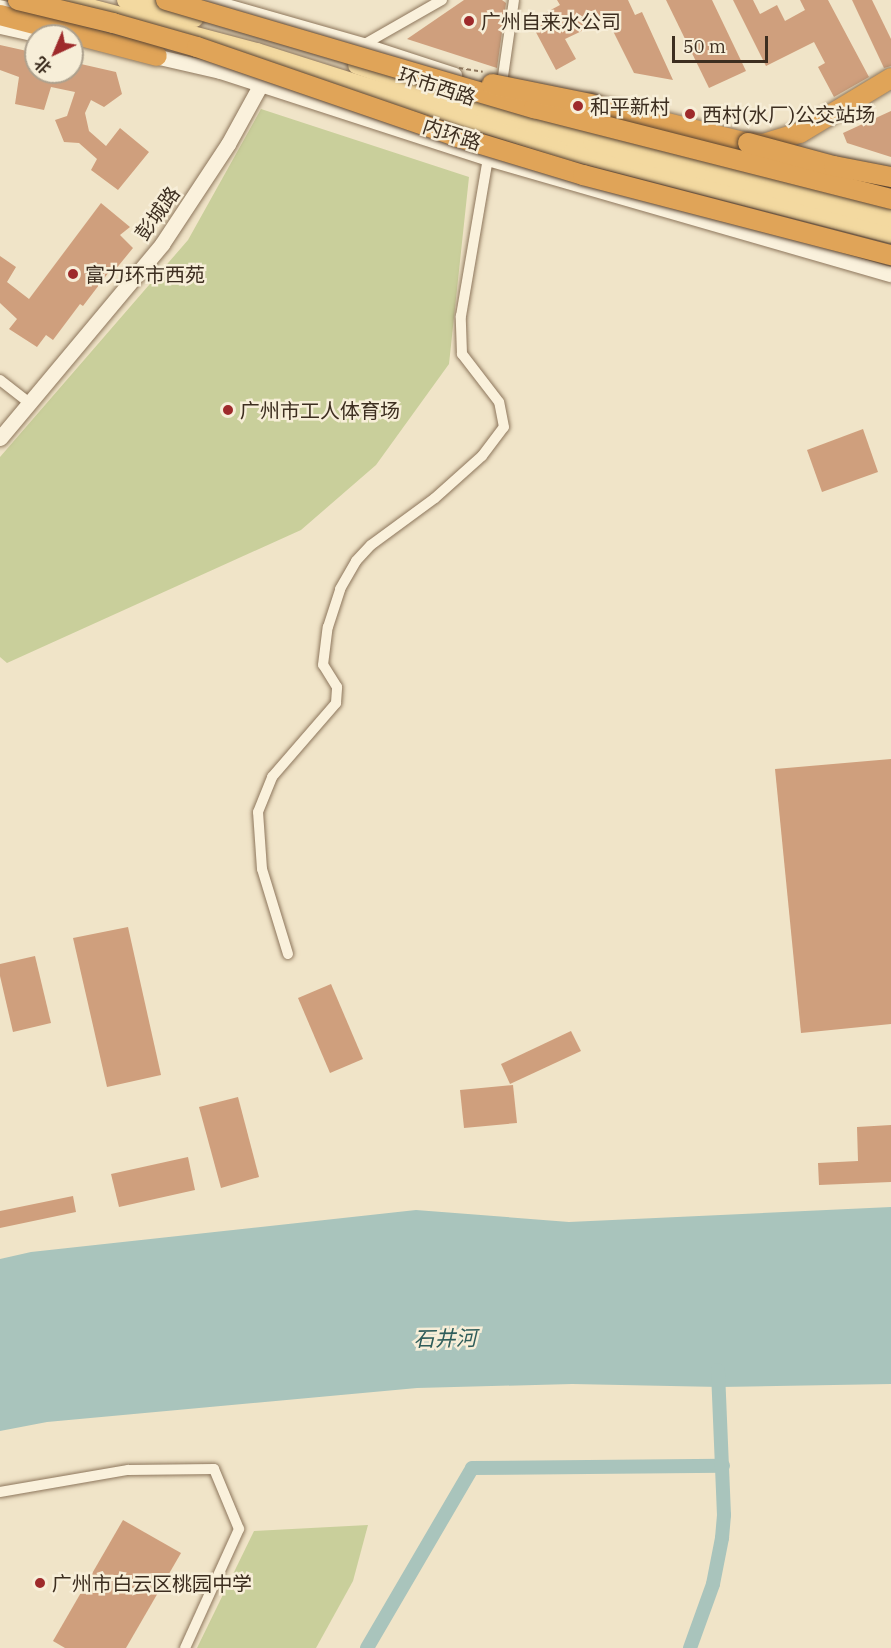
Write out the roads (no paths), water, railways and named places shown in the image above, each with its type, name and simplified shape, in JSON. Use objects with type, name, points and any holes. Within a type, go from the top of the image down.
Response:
[{"type":"highway","name":"内环路","points":[[18,0],[113,23],[197,47],[458,137],[583,175],[891,255]]},
{"type":"highway","points":[[166,0],[579,120],[891,198]]},
{"type":"highway","points":[[0,15],[157,56]]},
{"type":"highway","points":[[364,56],[591,104],[834,166],[891,177]]},
{"type":"highway","points":[[748,143],[774,142],[800,134],[891,78]]},
{"type":"highway","points":[[583,175],[891,263]]},
{"type":"main road","name":"环市西路","points":[[60,0],[257,52],[573,152],[804,204]]},
{"type":"main road","name":"环市西路","points":[[126,0],[364,56],[537,126],[701,170],[804,204]]},
{"type":"main road","points":[[205,0],[364,56],[501,91],[644,133],[781,169],[891,194]]},
{"type":"main road","points":[[0,26],[24,31]]},
{"type":"main road","points":[[84,43],[225,68],[261,84],[488,158],[682,205],[891,249]]},
{"type":"main road","name":"彭城路","points":[[0,438],[162,244],[207,178],[261,84]]},
{"type":"main road","points":[[501,91],[537,126]]},
{"type":"main road","points":[[333,108],[388,94]]},
{"type":"main road","points":[[493,128],[532,152],[553,160],[891,274]]},
{"type":"main road","points":[[701,170],[781,169]]},
{"type":"main road","points":[[804,204],[891,218]]},
{"type":"main road","points":[[804,204],[891,234]]},
{"type":"street","points":[[364,56],[442,0]]},
{"type":"street","points":[[501,91],[513,0]]},
{"type":"street","points":[[0,5],[268,80],[292,94]]},
{"type":"street","points":[[225,68],[257,52]]},
{"type":"street","points":[[288,954],[262,869],[258,812],[272,777],[336,703],[337,687],[323,665],[328,627],[340,589],[356,561],[371,545],[435,498],[482,456],[504,427],[499,402],[462,354],[461,316],[493,128]]},
{"type":"street","points":[[0,380],[29,403]]},
{"type":"street","points":[[0,1492],[128,1470],[214,1468],[239,1529],[185,1648]]},
{"type":"water","name":"石井河","points":[[891,1207],[891,1384],[720,1387],[572,1384],[417,1388],[47,1422],[0,1431],[0,1259],[31,1252],[416,1210],[569,1222]]},
{"type":"waterway","points":[[690,1648],[713,1584],[722,1538],[724,1515],[718,1370]]},
{"type":"waterway","points":[[367,1648],[472,1468],[723,1466]]},
{"type":"place","name":"广州自来水公司","points":[[469,21]]},
{"type":"place","name":"和平新村","points":[[578,106]]},
{"type":"place","name":"西村(水厂)公交站场","points":[[690,114]]},
{"type":"place","name":"富力环市西苑","points":[[73,274]]},
{"type":"place","name":"广州市工人体育场","points":[[228,410]]},
{"type":"place","name":"广州市白云区桃园中学","points":[[40,1583]]}]
